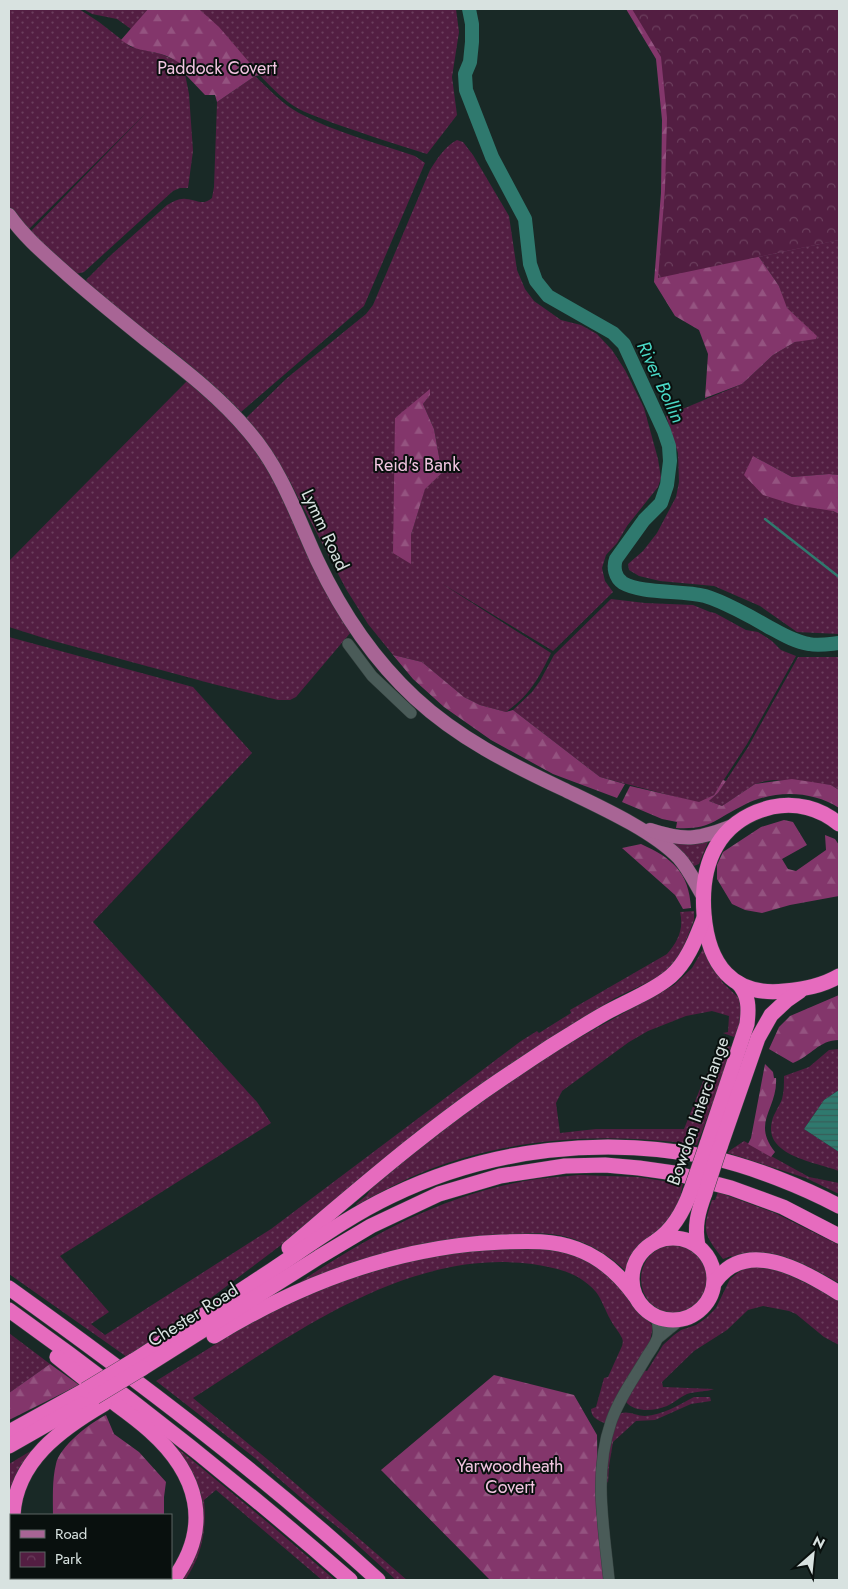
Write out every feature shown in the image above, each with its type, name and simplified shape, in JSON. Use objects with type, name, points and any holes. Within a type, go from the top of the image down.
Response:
[{"type":"highway","points":[[839,824],[832,818],[814,809],[804,807],[781,805],[759,810],[735,824],[719,841],[711,856],[705,874],[703,896],[704,918],[710,950],[722,970],[746,988],[764,992],[800,991],[839,976]]},
{"type":"highway","points":[[272,1270],[288,1250],[347,1199],[478,1095],[602,1015],[672,976],[688,956],[704,918]]},
{"type":"highway","name":"Bowdon Interchange","points":[[714,1146],[747,1024],[747,998],[744,989],[737,982]]},
{"type":"highway","name":"Bowdon Interchange","points":[[698,1246],[696,1228],[698,1192],[714,1146],[760,1033],[777,1009],[800,991]]},
{"type":"highway","name":"Chester Road","points":[[142,1368],[272,1270],[362,1212],[390,1196],[427,1180],[491,1160],[525,1153],[563,1149],[640,1148],[714,1158],[814,1193],[839,1206]]},
{"type":"highway","name":"Chester Road","points":[[9,1446],[94,1400],[346,1240],[439,1194],[500,1176],[565,1166],[605,1165],[674,1173],[706,1181],[782,1207],[839,1236]]},
{"type":"highway","name":"Bowdon Interchange","points":[[652,1243],[665,1234],[676,1222],[685,1207],[698,1192]]},
{"type":"highway","points":[[13,1514],[19,1485],[34,1458],[94,1400],[142,1368],[319,1282],[379,1262],[437,1249],[493,1242],[543,1241],[560,1244],[590,1254],[604,1263],[626,1283],[642,1307],[664,1320],[680,1320],[698,1313],[712,1294],[715,1275],[712,1265],[698,1246],[684,1239],[665,1239],[652,1243],[643,1250],[634,1266],[632,1284],[635,1296]]},
{"type":"highway","points":[[715,1282],[721,1273],[734,1264],[751,1259],[789,1267],[839,1293]]},
{"type":"highway","points":[[9,1288],[88,1345],[215,1442],[272,1488],[378,1580]]},
{"type":"highway","points":[[9,1310],[98,1375],[218,1468],[350,1580]]},
{"type":"highway","points":[[9,1320],[150,1431],[177,1462],[191,1487],[195,1502],[196,1528],[189,1555],[173,1580]]},
{"type":"highway","points":[[9,1454],[78,1416],[94,1400]]},
{"type":"highway","name":"Chester Road","points":[[9,1432],[94,1400]]},
{"type":"main road","name":"Lymm Road","points":[[9,214],[22,232],[55,264],[111,312],[208,389],[252,435],[263,450],[288,494],[317,559],[344,612],[375,655],[408,691],[436,717],[484,749],[632,824],[664,846],[679,858],[703,896]]},
{"type":"main road","name":"Lymm Road","points":[[632,824],[671,836],[689,838],[704,836],[735,824]]},
{"type":"street","points":[[348,644],[372,676],[411,713]]},
{"type":"street","points":[[656,1317],[658,1338]]},
{"type":"street","points":[[609,1580],[600,1479],[602,1455],[612,1420],[627,1388],[658,1338],[680,1320]]},
{"type":"green space","points":[[9,9],[79,9],[131,47],[161,54],[189,69],[185,74],[189,94],[193,151],[188,188],[180,188],[173,191],[84,272],[76,274],[30,232],[146,113],[28,230],[9,206]]},
{"type":"green space","points":[[83,9],[148,9],[131,29],[117,19],[92,14]]},
{"type":"green space","name":"Paddock Covert","points":[[148,9],[199,9],[219,27],[260,75],[255,76],[217,102],[215,95],[205,95],[185,74],[189,69],[186,67],[165,55],[136,48],[121,40]]},
{"type":"green space","points":[[199,9],[456,9],[459,32],[452,77],[457,115],[427,154],[310,114],[293,106],[276,91]]},
{"type":"green space","points":[[626,9],[839,9],[839,240],[759,257],[779,286],[787,308],[817,336],[816,339],[795,342],[773,355],[742,384],[705,398],[708,354],[699,330],[675,316],[654,282],[661,193],[662,120],[656,59]]},
{"type":"green space","points":[[632,9],[839,9],[839,240],[658,278],[665,189],[667,118],[661,57]]},
{"type":"green space","points":[[255,76],[281,101],[312,120],[341,132],[415,156],[425,163],[364,306],[241,412],[178,356],[113,309],[94,291],[86,280],[167,205],[181,199],[205,202],[212,198],[217,102]]},
{"type":"green space","points":[[457,140],[463,142],[473,155],[509,216],[517,270],[525,289],[534,301],[561,320],[581,325],[597,334],[612,350],[625,370],[644,408],[658,459],[661,478],[658,487],[606,555],[602,568],[605,581],[613,592],[553,651],[441,583],[551,653],[533,686],[521,700],[506,712],[480,705],[464,697],[422,662],[393,655],[368,624],[346,589],[287,476],[246,418],[287,378],[366,314],[373,305],[430,170],[448,146]],"holes":[[[430,395],[423,404],[434,429],[442,473],[425,488],[411,535],[411,563],[395,418]]]},
{"type":"green space","points":[[839,240],[839,475],[792,477],[753,456],[839,514],[839,634],[797,632],[760,606],[714,586],[660,581],[639,576],[629,570],[628,564],[643,551],[657,533],[676,497],[679,482],[678,453],[666,416],[742,384],[773,355],[795,342],[816,336],[786,308],[779,286],[759,257]]},
{"type":"green space","points":[[187,381],[229,419],[258,454],[278,487],[351,632],[296,697],[290,700],[278,700],[213,684],[9,627],[9,561]]},
{"type":"green space","name":"Reid's Bank","points":[[430,389],[430,395],[423,404],[434,429],[442,473],[425,489],[411,535],[411,564],[393,553],[395,418]]},
{"type":"green space","points":[[753,456],[792,477],[839,475],[839,514],[833,511],[795,505],[763,495],[744,475]]},
{"type":"green space","points":[[611,599],[645,603],[693,605],[715,613],[746,630],[758,632],[772,641],[781,650],[796,656],[747,744],[714,795],[699,803],[600,777],[513,710],[532,692],[554,655]]},
{"type":"green space","points":[[9,637],[193,687],[252,753],[93,922],[257,1102],[271,1123],[60,1256],[109,1312],[91,1324],[105,1335],[271,1229],[521,1041],[537,1031],[539,1033],[571,1013],[570,1010],[667,954],[681,929],[680,912],[694,911],[694,920],[680,956],[661,976],[615,998],[576,1022],[211,1298],[127,1357],[9,1274]]},
{"type":"green space","points":[[393,655],[422,662],[464,697],[480,705],[506,712],[513,710],[600,777],[625,784],[617,798],[553,774],[491,740],[444,707],[413,679]]},
{"type":"green space","points":[[798,657],[839,657],[839,790],[831,785],[774,780],[755,784],[722,806],[709,801],[718,793],[748,747]]},
{"type":"green space","points":[[792,779],[831,785],[839,790],[839,808],[828,802],[804,795],[779,795],[755,800],[705,825],[676,828],[677,822],[662,819],[622,802],[630,786],[699,802],[714,795],[723,780],[726,781],[718,793],[709,801],[722,806],[755,784]]},
{"type":"green space","points":[[784,820],[793,822],[807,845],[782,859],[788,869],[796,871],[826,850],[825,835],[835,839],[839,845],[839,896],[790,905],[762,913],[745,910],[732,904],[717,879],[717,865],[723,852],[761,827]]},
{"type":"green space","points":[[708,839],[699,864],[694,866],[672,843]]},
{"type":"green space","points":[[641,844],[662,855],[677,868],[687,885],[691,908],[683,909],[675,895],[622,848]]},
{"type":"green space","points":[[703,949],[722,982],[740,999],[742,1009],[738,1035],[734,1037],[723,1033],[728,1032],[729,1016],[712,1011],[686,1016],[648,1031],[629,1042],[562,1091],[556,1103],[560,1133],[596,1129],[684,1129],[704,1079],[722,1047],[718,1039],[731,1047],[732,1051],[697,1145],[663,1141],[595,1138],[527,1144],[494,1150],[428,1170],[356,1204],[367,1195],[372,1187],[411,1155],[463,1114],[514,1078],[568,1044],[674,985],[692,968]]},
{"type":"green space","points":[[839,995],[839,1040],[820,1045],[793,1063],[769,1049],[779,1027],[790,1016]]},
{"type":"green space","points":[[839,1049],[839,1090],[824,1100],[804,1129],[839,1152],[839,1171],[794,1156],[783,1150],[775,1142],[771,1133],[772,1121],[783,1096],[784,1076],[809,1067],[829,1050]]},
{"type":"green space","points":[[765,1064],[773,1072],[774,1078],[776,1078],[776,1089],[765,1124],[768,1141],[775,1152],[771,1157],[748,1144],[751,1138]]},
{"type":"green space","points":[[744,1141],[809,1177],[839,1183],[839,1194],[806,1178],[728,1153]]},
{"type":"green space","points":[[579,1175],[638,1177],[683,1184],[681,1193],[684,1194],[678,1209],[653,1237],[642,1245],[635,1255],[628,1273],[607,1256],[585,1243],[555,1234],[531,1233],[411,1250],[366,1259],[328,1272],[301,1284],[300,1282],[376,1236],[403,1222],[457,1199],[523,1181]]},
{"type":"green space","points":[[718,1192],[775,1213],[839,1245],[839,1283],[801,1263],[774,1254],[747,1253],[723,1259],[711,1243],[706,1231],[712,1200],[715,1200]]},
{"type":"green space","points":[[676,1244],[689,1247],[701,1254],[708,1266],[711,1279],[708,1292],[701,1304],[689,1311],[676,1314],[663,1311],[651,1304],[644,1292],[641,1279],[644,1266],[651,1254],[663,1247]]},
{"type":"green space","points":[[536,1246],[565,1251],[595,1264],[628,1293],[653,1327],[650,1341],[607,1424],[594,1417],[591,1409],[596,1407],[604,1378],[608,1377],[622,1346],[622,1338],[598,1295],[589,1285],[567,1272],[532,1264],[486,1263],[440,1269],[396,1283],[353,1301],[311,1324],[193,1398],[407,1580],[396,1580],[340,1529],[255,1458],[156,1381],[263,1315],[329,1285],[410,1261],[454,1252]]},
{"type":"green space","points":[[755,1267],[780,1271],[839,1301],[839,1345],[824,1337],[796,1314],[789,1311],[763,1306],[748,1310],[727,1330],[694,1351],[662,1382],[663,1387],[714,1389],[687,1394],[662,1408],[645,1410],[630,1406],[626,1402],[643,1370],[647,1371],[663,1345],[681,1330],[696,1325],[716,1308],[730,1279],[740,1271],[739,1268]]},
{"type":"green space","points":[[9,1333],[50,1364],[9,1393]]},
{"type":"green space","points":[[50,1364],[79,1385],[9,1420],[9,1393]]},
{"type":"green space","name":"Yarwoodheath Covert","points":[[494,1375],[574,1395],[597,1435],[598,1498],[605,1580],[490,1580],[381,1470]]},
{"type":"green space","points":[[694,1397],[710,1397],[711,1401],[691,1404],[655,1420],[636,1421],[613,1442],[608,1483],[605,1476],[605,1459],[618,1415],[621,1413],[641,1416],[658,1414]]},
{"type":"green space","points":[[106,1415],[114,1434],[139,1452],[166,1482],[164,1514],[53,1514],[54,1476],[58,1457],[76,1436]]},
{"type":"green space","points":[[175,1446],[335,1580],[322,1580],[216,1490],[204,1500],[204,1532],[196,1561],[185,1580],[179,1580],[199,1541],[173,1447]]},
{"type":"green space","points":[[34,1449],[10,1514],[9,1518],[9,1464]]},
{"type":"green space","points":[[9,1518],[10,1570],[9,1569]]},
{"type":"shaded area","points":[[839,1090],[839,1152],[804,1129],[824,1100]]},
{"type":"waterway","name":"River Bollin","points":[[469,9],[472,24],[472,42],[470,62],[465,74],[466,90],[492,157],[525,219],[530,264],[536,281],[548,296],[613,333],[624,344],[669,446],[670,461],[667,485],[661,503],[644,520],[616,559],[616,575],[623,583],[640,589],[695,594],[712,598],[787,637],[803,643],[816,645],[839,643]]},
{"type":"waterway","points":[[765,519],[839,577]]}]
